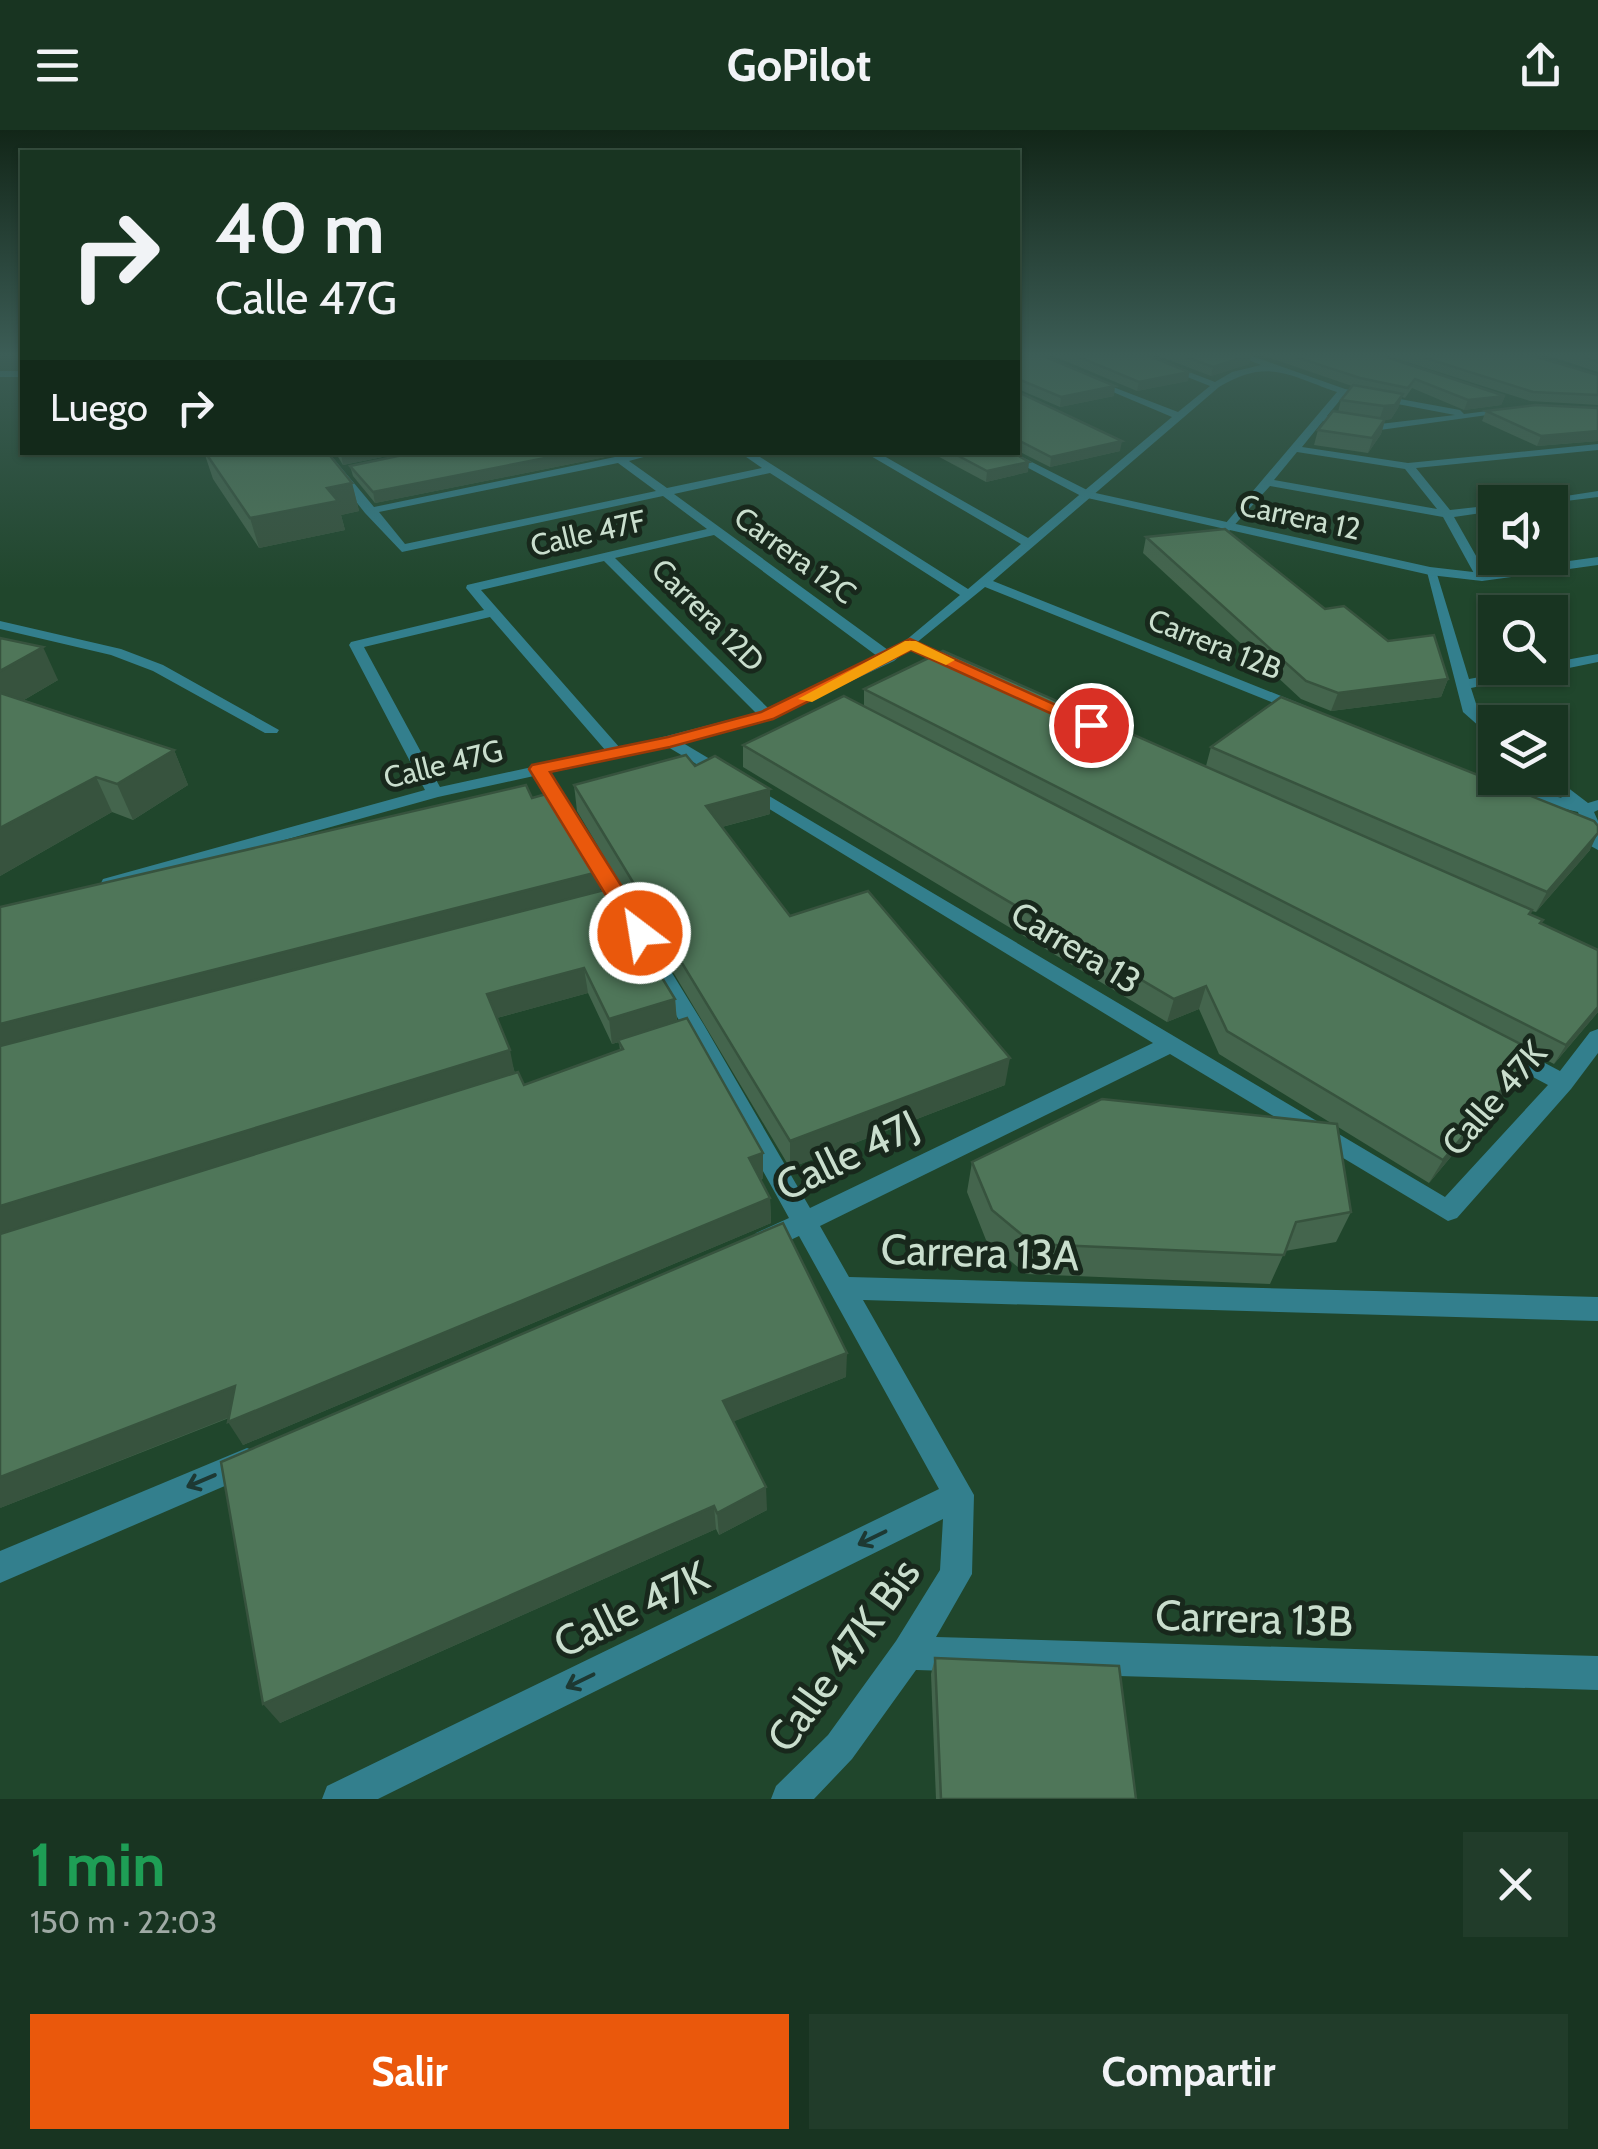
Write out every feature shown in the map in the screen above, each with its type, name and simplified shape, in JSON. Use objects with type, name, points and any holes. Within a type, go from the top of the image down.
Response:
[{"type":"street","name":"Calle 47G","points":[[94,887],[435,794],[670,742],[828,698],[910,644],[1158,433]]},
{"type":"street","points":[[1229,527],[1310,433]]},
{"type":"street","points":[[1122,442],[1140,450]]},
{"type":"street","points":[[1296,449],[1408,466],[1598,447]]},
{"type":"street","points":[[324,455],[395,545],[413,548],[769,470]]},
{"type":"street","points":[[369,510],[644,455]]},
{"type":"street","points":[[748,455],[968,594]]},
{"type":"street","points":[[874,455],[1029,544]]},
{"type":"street","name":"Carrera 12","points":[[1009,455],[1086,496],[1430,571],[1482,578],[1598,561]]},
{"type":"street","name":"Carrera 12C","points":[[622,460],[889,658]]},
{"type":"street","points":[[1408,466],[1448,514],[1482,578]]},
{"type":"street","points":[[336,473],[355,470]]},
{"type":"street","points":[[1268,482],[1448,514],[1478,510]]},
{"type":"street","points":[[1568,498],[1598,494]]},
{"type":"street","name":"Calle 47F","points":[[494,612],[472,588],[715,531]]},
{"type":"street","name":"Carrera 12D","points":[[607,557],[767,715]]},
{"type":"street","points":[[1430,571],[1462,684],[1472,712],[1478,717]]},
{"type":"street","name":"Carrera 12B","points":[[982,581],[1310,712]]},
{"type":"street","points":[[435,794],[356,645],[494,612],[615,752]]},
{"type":"street","points":[[0,625],[130,658],[270,730]]},
{"type":"street","points":[[910,644],[928,652]]},
{"type":"street","points":[[1568,664],[1598,658]]},
{"type":"street","points":[[1462,684],[1478,681]]},
{"type":"street","name":"Carrera 13","points":[[670,742],[1448,1211]]},
{"type":"street","name":"Carrera 13A","points":[[538,769],[687,1034],[843,1288],[1598,1309]]},
{"type":"street","points":[[1568,792],[1594,811],[1598,844]]},
{"type":"street","points":[[1528,795],[1594,811]]},
{"type":"street","name":"Calle 47K","points":[[1448,1211],[1563,1083],[1598,1037]]},
{"type":"street","name":"Calle 47J","points":[[732,1255],[806,1224],[1174,1044]]},
{"type":"street","points":[[1492,1046],[1563,1083]]},
{"type":"street","points":[[843,1288],[959,1495]]},
{"type":"street","points":[[0,1567],[274,1450]]},
{"type":"street","name":"Calle 47K","points":[[340,1799],[959,1495]]},
{"type":"street","name":"Calle 47K Bis","points":[[789,1799],[840,1747],[908,1653],[956,1574],[959,1495]]},
{"type":"street","name":"Carrera 13B","points":[[908,1653],[1598,1673]]},
{"type":"building","points":[[1020,433],[1105,433],[1122,441],[1051,457],[1020,441]]},
{"type":"building","points":[[1337,433],[1375,433],[1372,438]]},
{"type":"building","points":[[1534,433],[1576,433],[1541,436]]},
{"type":"building","points":[[207,455],[329,455],[352,483],[327,488],[338,501],[250,518]]},
{"type":"building","points":[[403,455],[561,455],[373,492],[350,466]]},
{"type":"building","points":[[957,455],[1017,455],[1029,462],[987,471]]},
{"type":"building","points":[[1225,529],[1325,609],[1344,606],[1388,641],[1434,635],[1448,679],[1338,693],[1306,681],[1146,537]]},
{"type":"building","points":[[0,638],[43,647],[0,671]]},
{"type":"building","points":[[943,651],[1532,910],[1529,914],[1543,920],[1540,923],[1598,950],[1598,1007],[1566,1045],[864,689]]},
{"type":"building","points":[[0,693],[174,750],[117,784],[96,777],[0,828]]},
{"type":"building","points":[[844,696],[1534,1051],[1443,1160],[1227,1031],[1206,986],[1174,999],[743,745]]},
{"type":"building","points":[[1281,697],[1478,775],[1478,795],[1528,795],[1594,821],[1598,833],[1547,892],[1211,747]]},
{"type":"building","points":[[686,755],[695,766],[715,756],[770,789],[706,806],[790,916],[868,891],[1010,1058],[790,1141],[574,785]]},
{"type":"building","points":[[526,785],[532,798],[550,793],[598,872],[0,1024],[0,907]]},
{"type":"building","points":[[608,889],[675,999],[609,1019],[584,968],[487,994],[510,1050],[0,1206],[0,1046]]},
{"type":"building","points":[[687,1018],[763,1153],[749,1158],[770,1198],[228,1422],[235,1386],[0,1477],[0,1234],[518,1072],[524,1085],[623,1049],[618,1040]]},
{"type":"building","points":[[1102,1099],[1337,1124],[1351,1212],[1296,1222],[1284,1255],[1033,1244],[992,1210],[972,1162]]},
{"type":"building","points":[[783,1223],[847,1353],[723,1401],[766,1487],[717,1513],[714,1506],[263,1704],[221,1462]]},
{"type":"building","points":[[935,1658],[1119,1666],[1136,1799],[941,1799]]},
{"type":"slow traffic","points":[[806,699],[910,644],[946,660]]},
{"type":"route","points":[[640,933],[538,769],[670,742],[767,715],[854,676],[910,644],[1091,725]]}]
